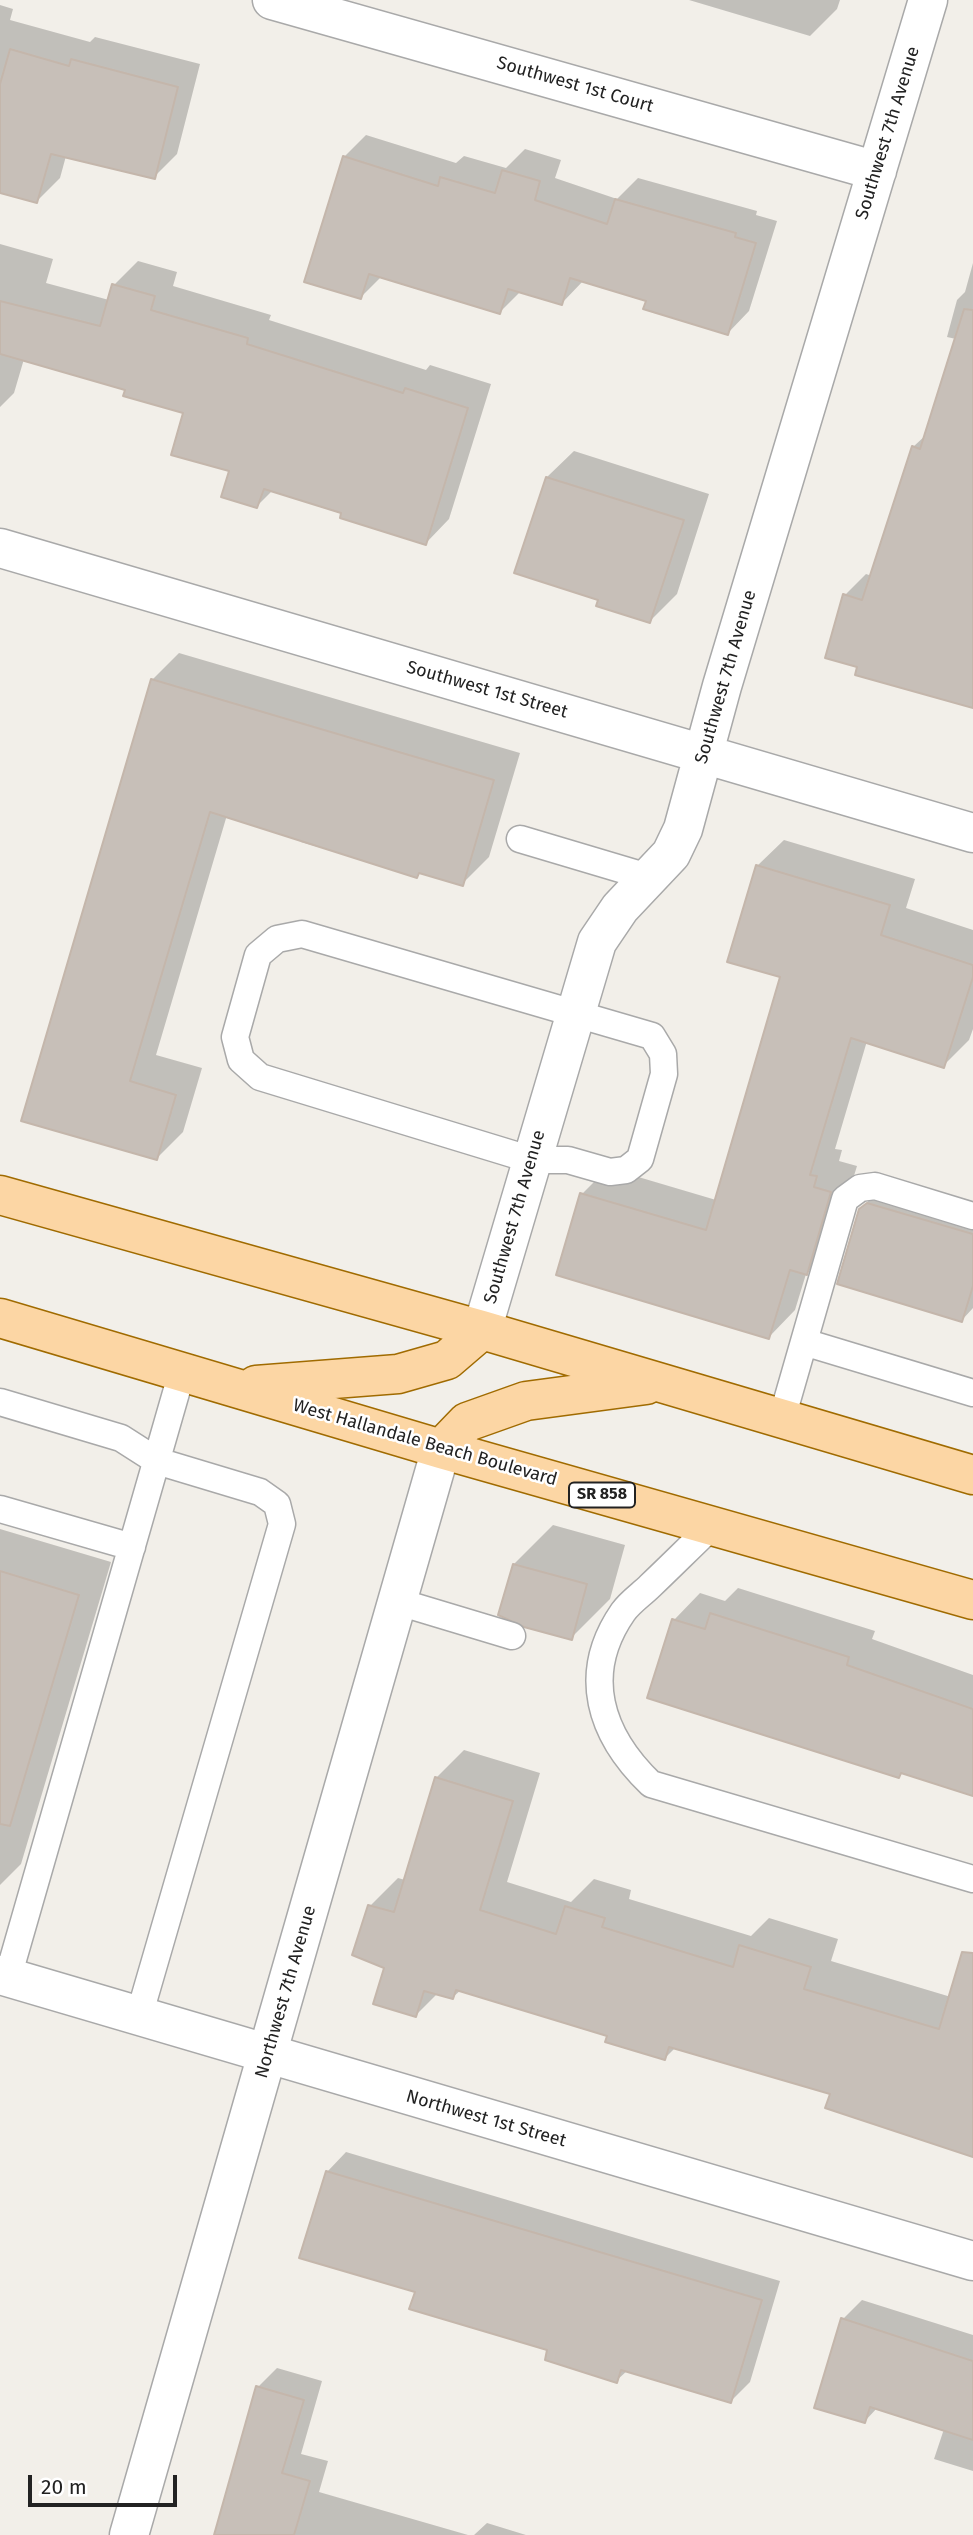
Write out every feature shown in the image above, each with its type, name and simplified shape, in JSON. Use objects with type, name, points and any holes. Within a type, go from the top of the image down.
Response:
[{"type":"main road","points":[[0,1195],[482,1330],[973,1475]]},
{"type":"main road","name":"West Hallandale Beach Boulevard","points":[[0,1318],[441,1449],[973,1600]]},
{"type":"main road","points":[[233,1387],[398,1374],[447,1360],[482,1330]]},
{"type":"main road","points":[[441,1449],[467,1422],[526,1401],[662,1383]]},
{"type":"street","name":"Southwest 1st Court","points":[[272,0],[877,171]]},
{"type":"street","name":"Southwest 7th Avenue","points":[[482,1330],[597,942],[620,908],[671,854],[683,829],[722,686],[928,0]]},
{"type":"street","name":"Southwest 1st Street","points":[[0,548],[973,833]]},
{"type":"street","name":"Northwest 7th Avenue","points":[[129,2535],[441,1449]]},
{"type":"street","name":"Northwest 1st Street","points":[[4,1976],[973,2261]]},
{"type":"lane","points":[[520,839],[651,878]]},
{"type":"lane","points":[[302,934],[577,1014],[652,1036],[663,1054],[664,1074],[640,1159],[626,1170],[610,1172],[568,1160],[531,1160],[260,1077],[241,1060],[235,1037],[258,956],[277,939],[302,934]]},
{"type":"lane","points":[[782,1418],[845,1199],[860,1188],[875,1186],[973,1216]]},
{"type":"lane","points":[[804,1342],[973,1393]]},
{"type":"lane","points":[[4,1976],[182,1372]]},
{"type":"lane","points":[[0,1402],[121,1438],[157,1461],[260,1492],[277,1504],[282,1524],[139,2016]]},
{"type":"lane","points":[[0,1509],[132,1547]]},
{"type":"lane","points":[[712,1526],[625,1609],[607,1639],[600,1666],[604,1717],[628,1762],[651,1784],[973,1879]]},
{"type":"lane","points":[[399,1602],[512,1636]]},
{"type":"building","points":[[10,49],[69,66],[71,59],[178,87],[155,179],[51,154],[37,203],[0,193],[0,84]]},
{"type":"building","points":[[343,156],[438,186],[440,177],[495,193],[502,170],[540,181],[535,200],[607,224],[615,199],[736,233],[735,237],[756,243],[728,335],[643,309],[646,301],[570,278],[562,305],[508,289],[500,314],[369,274],[361,299],[304,282]]},
{"type":"building","points":[[112,284],[155,296],[151,310],[248,338],[247,344],[403,393],[405,388],[468,408],[426,545],[340,518],[341,513],[264,489],[257,508],[221,497],[229,471],[171,455],[183,413],[123,396],[125,390],[0,354],[0,301],[100,326]]},
{"type":"building","points":[[964,309],[973,310],[973,708],[855,675],[857,667],[825,658],[843,594],[862,600],[912,446],[920,449]]},
{"type":"building","points":[[546,477],[684,520],[650,623],[596,606],[598,600],[514,573]]},
{"type":"building","points":[[151,679],[494,780],[463,886],[419,873],[417,878],[210,812],[130,1081],[176,1095],[157,1160],[21,1121]]},
{"type":"building","points":[[756,865],[890,905],[881,935],[973,965],[973,977],[944,1068],[851,1038],[810,1175],[817,1176],[814,1187],[831,1192],[807,1275],[790,1270],[769,1339],[556,1275],[580,1193],[706,1230],[780,977],[727,962]]},
{"type":"building","points":[[867,1203],[973,1234],[973,1286],[962,1322],[837,1284],[859,1209]]},
{"type":"building","points":[[513,1564],[587,1584],[572,1640],[524,1627],[498,1615]]},
{"type":"building","points":[[0,1571],[79,1595],[10,1826],[0,1824]]},
{"type":"building","points":[[710,1613],[849,1657],[847,1665],[973,1709],[973,1796],[901,1773],[899,1778],[647,1698],[672,1619],[705,1629]]},
{"type":"building","points":[[435,1777],[513,1801],[480,1910],[556,1934],[565,1906],[605,1918],[602,1927],[733,1967],[739,1945],[811,1967],[804,1989],[939,2029],[962,1952],[973,1953],[973,2157],[825,2108],[830,2094],[669,2047],[665,2060],[605,2042],[607,2036],[456,1990],[453,1999],[424,1991],[416,2017],[373,2004],[384,1968],[352,1955],[368,1905],[394,1912]]},
{"type":"building","points":[[326,2171],[762,2300],[731,2403],[621,2370],[617,2383],[545,2360],[547,2350],[409,2309],[415,2292],[299,2258]]},
{"type":"building","points":[[841,2318],[973,2361],[973,2440],[870,2407],[865,2423],[814,2408]]},
{"type":"building","points":[[256,2386],[304,2400],[282,2473],[310,2481],[294,2535],[214,2535]]}]
